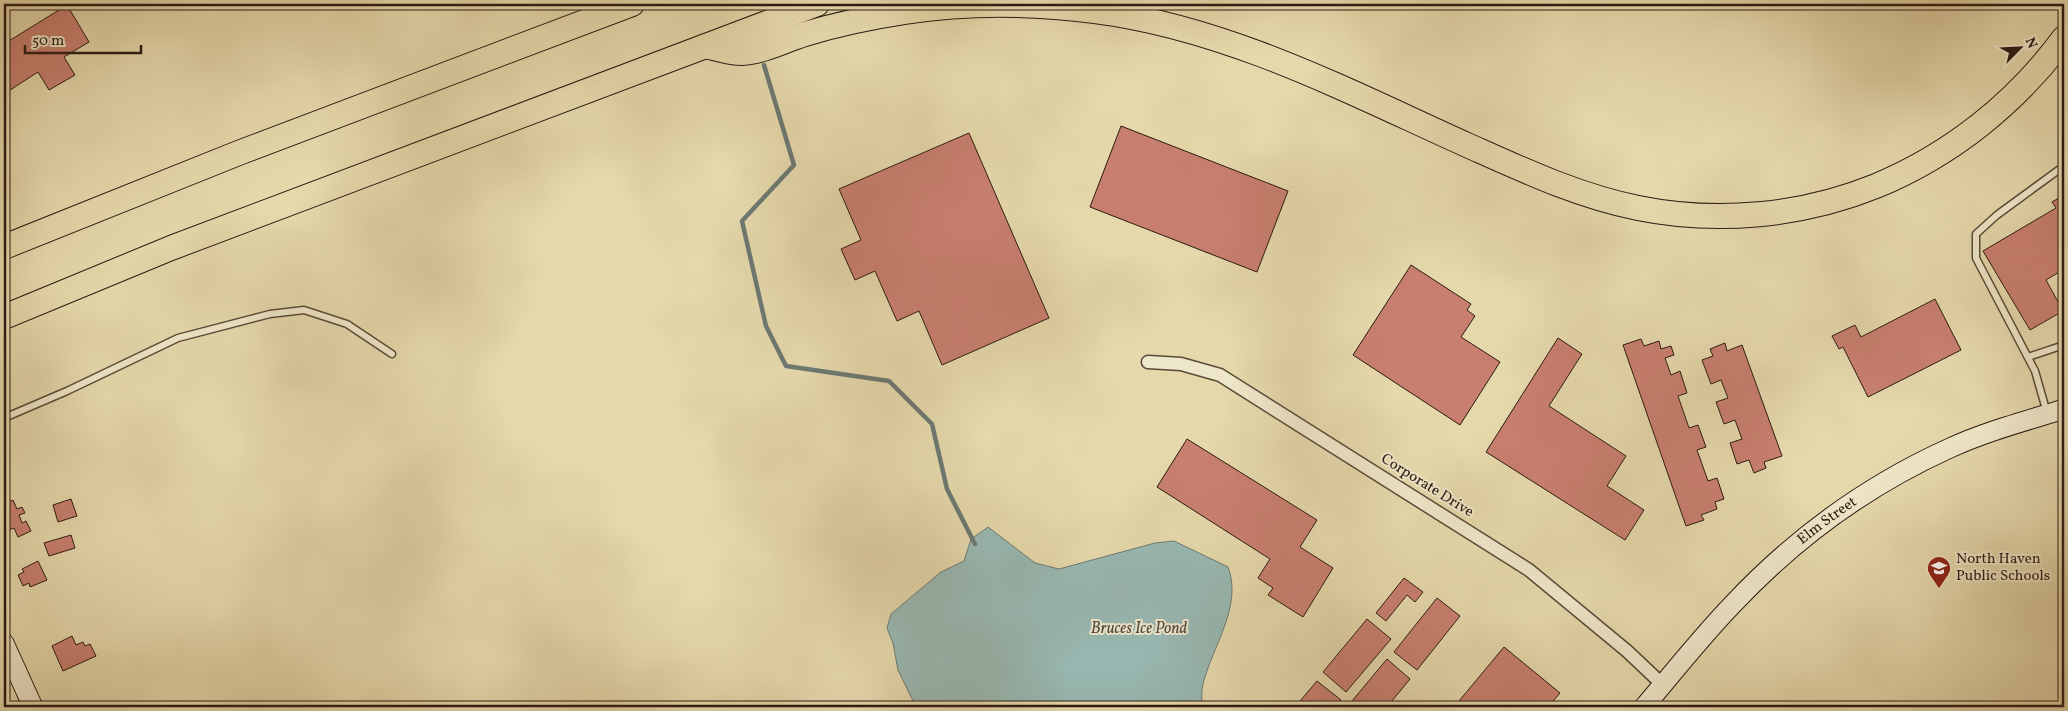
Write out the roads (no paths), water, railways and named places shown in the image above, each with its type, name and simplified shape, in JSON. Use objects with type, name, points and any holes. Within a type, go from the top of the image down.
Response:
[{"type":"highway","points":[[4,247],[232,155],[632,4]]},
{"type":"highway","points":[[4,317],[171,248],[817,4]]},
{"type":"highway","points":[[706,46],[730,52],[750,52],[854,22],[908,12],[962,6],[1050,7],[1129,16],[1204,34],[1274,60],[1535,175],[1584,194],[1661,212],[1715,216],[1760,214],[1806,207],[1852,195],[1903,173],[1956,143],[2000,109],[2036,73],[2064,38]]},
{"type":"street","name":"Corporate Drive","points":[[1148,362],[1181,364],[1220,375],[1521,564],[1627,651],[1662,686]]},
{"type":"street","name":"Elm Street","points":[[1644,707],[1732,604],[1811,532],[1848,504],[1897,475],[1949,448],[1992,431],[2056,412]]},
{"type":"street","points":[[4,642],[34,707]]},
{"type":"lane","points":[[2056,412],[1976,258],[1976,234],[1997,215],[2064,166]]},
{"type":"lane","points":[[4,418],[67,391],[178,338],[270,314],[304,310],[347,324],[392,354]]},
{"type":"lane","points":[[2028,357],[2064,345]]},
{"type":"water","name":"Bruces Ice Pond","points":[[988,527],[1035,563],[1059,569],[1155,543],[1174,541],[1228,567],[1232,582],[1232,597],[1224,626],[1203,684],[1202,707],[916,707],[898,670],[893,643],[887,628],[891,614],[941,572],[964,561],[971,539]]},
{"type":"waterway","points":[[764,65],[794,165],[742,221],[766,326],[786,366],[889,381],[932,424],[947,489],[975,544]]},
{"type":"place","name":"North Haven Public Schools","points":[[1939,589]]}]
